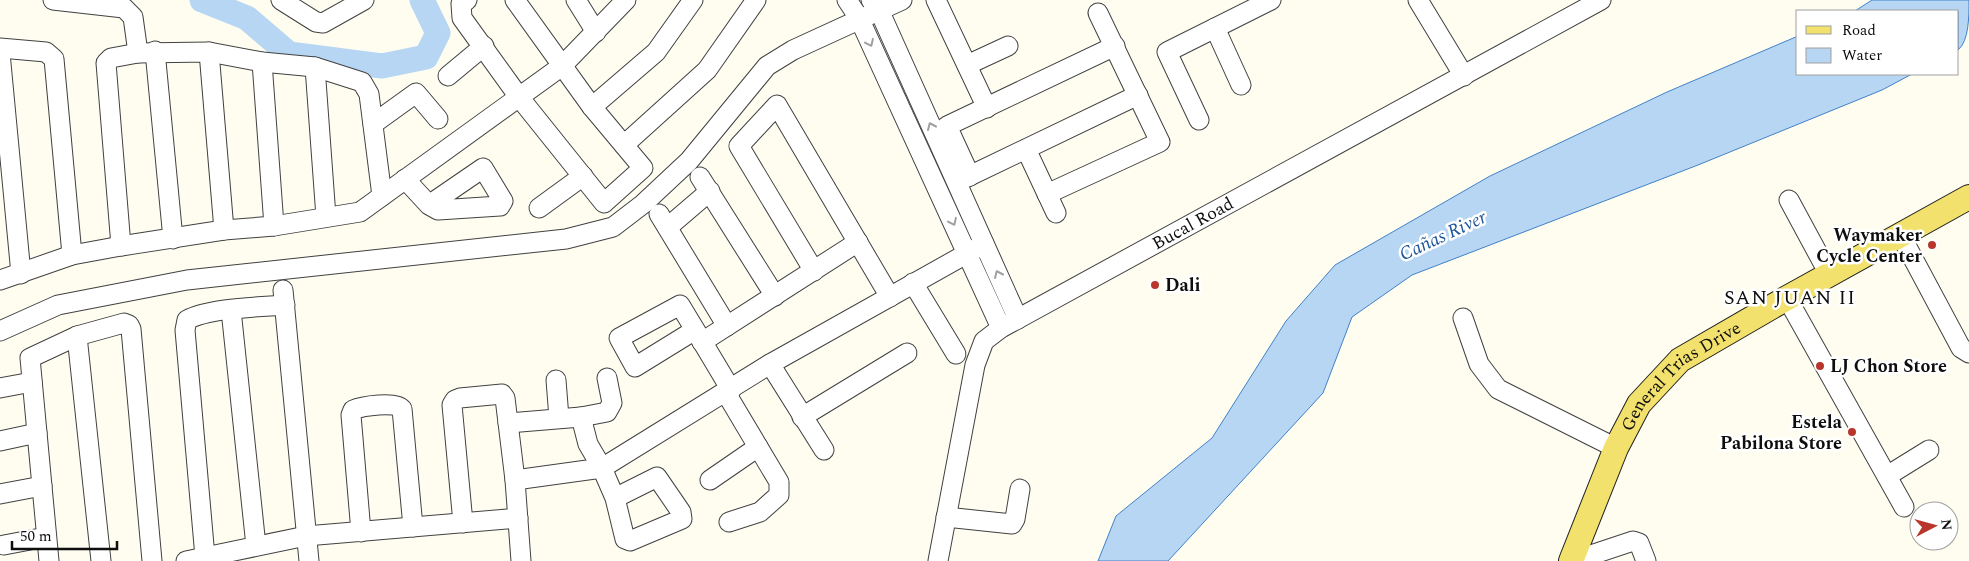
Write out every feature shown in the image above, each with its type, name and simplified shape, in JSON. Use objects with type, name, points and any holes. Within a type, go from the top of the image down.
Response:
[{"type":"main road","name":"General Trias Drive","points":[[1572,561],[1616,448],[1639,404],[1680,360],[1829,274],[1969,197]]},
{"type":"street","points":[[53,0],[124,8],[133,17],[146,52],[173,239]]},
{"type":"street","points":[[281,0],[316,22],[323,23],[364,0]]},
{"type":"street","points":[[468,0],[461,4],[462,18],[519,97],[604,203],[643,168],[592,107],[515,0]]},
{"type":"street","points":[[576,0],[596,32]]},
{"type":"street","points":[[0,280],[72,255],[224,230],[274,226],[360,212],[562,66],[626,0]]},
{"type":"street","points":[[592,107],[656,52],[693,0]]},
{"type":"street","points":[[624,145],[707,70],[756,0]]},
{"type":"street","points":[[847,0],[859,18],[967,253],[1009,323]]},
{"type":"street","points":[[0,331],[58,305],[187,280],[566,239],[613,227],[644,204],[689,161],[767,66],[793,50],[859,18],[875,5],[902,0]]},
{"type":"street","points":[[936,0],[988,108]]},
{"type":"street","points":[[1199,120],[1167,52],[1271,0]]},
{"type":"street","points":[[1418,0],[1464,76]]},
{"type":"street","name":"Bucal Road","points":[[938,561],[975,365],[984,341],[1009,323],[1601,0]]},
{"type":"street","points":[[875,5],[963,179]]},
{"type":"street","points":[[1047,194],[1160,142],[1098,13]]},
{"type":"street","points":[[1215,28],[1241,85]]},
{"type":"street","points":[[448,76],[484,46]]},
{"type":"street","points":[[967,64],[1008,46]]},
{"type":"street","points":[[1009,323],[947,126],[1115,46]]},
{"type":"street","points":[[0,48],[46,52],[54,59],[72,255]]},
{"type":"street","points":[[121,246],[106,63],[111,58],[146,52],[208,52],[262,62],[315,67],[362,82],[369,94],[382,196]]},
{"type":"street","points":[[208,52],[224,230]]},
{"type":"street","points":[[0,53],[21,274]]},
{"type":"street","points":[[262,62],[274,226]]},
{"type":"street","points":[[315,67],[326,218]]},
{"type":"street","points":[[373,124],[416,93],[438,119]]},
{"type":"street","points":[[938,191],[1138,95]]},
{"type":"street","points":[[814,271],[739,146],[777,105],[890,296]]},
{"type":"street","points":[[1026,149],[1056,213]]},
{"type":"street","points":[[539,208],[583,176]]},
{"type":"street","points":[[405,179],[429,205]]},
{"type":"street","points":[[728,326],[664,220],[705,184],[774,296]]},
{"type":"street","points":[[1789,200],[1829,274]]},
{"type":"street","points":[[1900,234],[1961,348],[1969,353]]},
{"type":"street","points":[[729,522],[760,512],[779,494],[779,482],[758,447],[699,336],[728,326],[858,242]]},
{"type":"street","points":[[515,480],[602,468],[770,364],[984,244]]},
{"type":"street","points":[[913,283],[956,354]]},
{"type":"street","points":[[205,557],[185,330],[187,320],[194,316],[232,310],[284,298],[309,561]]},
{"type":"street","points":[[1787,298],[1904,507]]},
{"type":"street","points":[[232,310],[256,546]]},
{"type":"street","points":[[1463,318],[1479,364],[1498,388],[1616,448]]},
{"type":"street","points":[[49,561],[30,358],[77,336],[124,323],[129,325],[131,329],[152,561]]},
{"type":"street","points":[[77,336],[101,561]]},
{"type":"street","points":[[802,417],[907,353]]},
{"type":"street","points":[[770,364],[824,450]]},
{"type":"street","points":[[508,423],[581,417],[610,410],[612,397],[607,378]]},
{"type":"street","points":[[556,380],[559,418]]},
{"type":"street","points":[[0,388],[32,382]]},
{"type":"street","points":[[463,523],[452,405],[455,400],[460,398],[502,394],[508,423],[515,480],[522,561]]},
{"type":"street","points":[[361,532],[351,415],[353,410],[359,408],[395,404],[402,409],[413,527]]},
{"type":"street","points":[[581,417],[589,447],[602,468],[615,498]]},
{"type":"street","points":[[0,441],[37,433]]},
{"type":"street","points":[[710,480],[758,447]]},
{"type":"street","points":[[1887,476],[1928,450]]},
{"type":"street","points":[[0,494],[42,486]]},
{"type":"street","points":[[946,517],[1012,524],[1015,520],[1020,489]]},
{"type":"street","points":[[186,561],[306,536],[518,518]]},
{"type":"street","points":[[4,545],[46,537]]},
{"type":"street","points":[[1572,561],[1633,541],[1638,543],[1646,561]]},
{"type":"water","points":[[1872,0],[1969,0],[1968,28],[1962,46],[1959,49],[1959,10],[1857,10]]},
{"type":"water","name":"Cañas River","points":[[1796,37],[1796,75],[1910,75],[1882,90],[1698,165],[1412,275],[1352,317],[1323,393],[1168,561],[1098,561],[1116,516],[1212,438],[1286,321],[1335,265],[1490,176],[1667,92]]},
{"type":"waterway","points":[[202,0],[247,18],[289,54],[382,66],[426,57],[438,33],[422,0]]},
{"type":"place","name":"Waymaker Cycle Center","points":[[1932,245]]},
{"type":"place","name":"Dali","points":[[1155,285]]},
{"type":"place","name":"LJ Chon Store","points":[[1820,366]]},
{"type":"place","name":"Estela Pabilona Store","points":[[1852,432]]},
{"type":"district","name":"SAN JUAN II","points":[[1790,298]]}]
